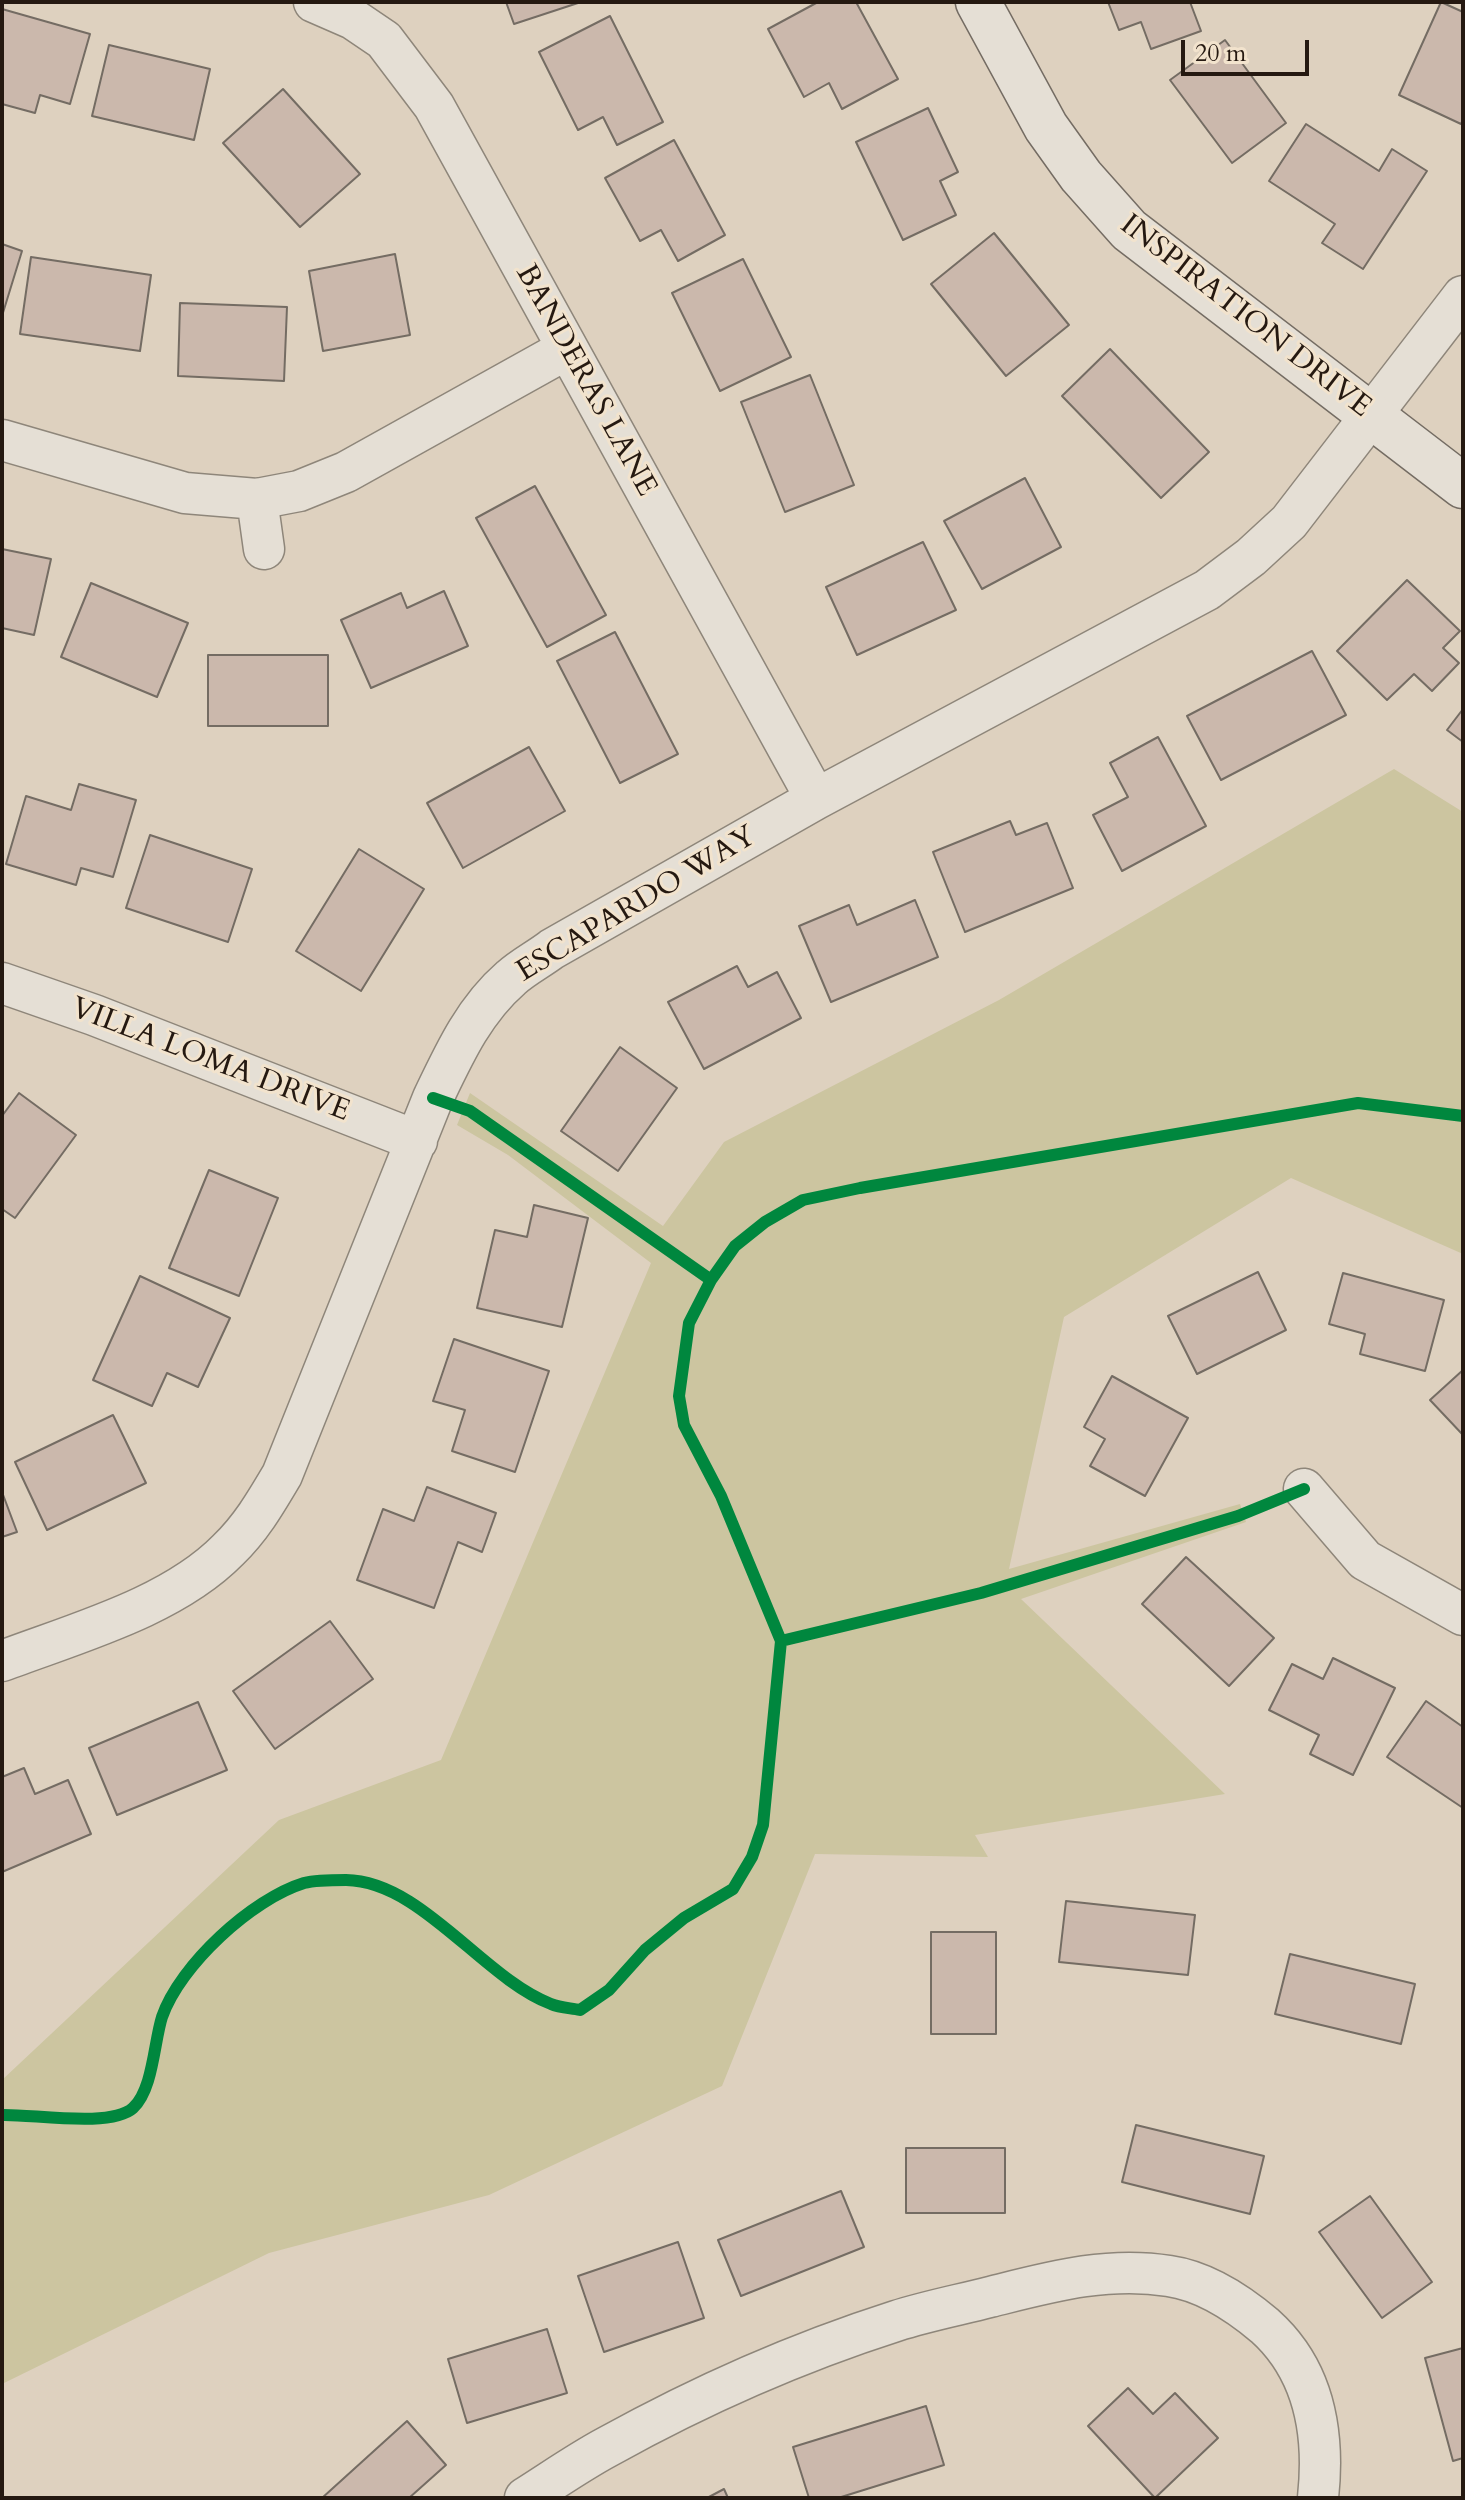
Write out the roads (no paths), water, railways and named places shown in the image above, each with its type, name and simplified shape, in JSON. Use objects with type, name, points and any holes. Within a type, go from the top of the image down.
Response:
[{"type":"street","name":"BANDERAS LANE","points":[[314,2],[353,19],[384,40],[434,106],[816,799]]},
{"type":"street","name":"INSPIRATION DRIVE","points":[[978,2],[1046,127],[1081,176],[1129,230],[1463,486]]},
{"type":"street","name":"ESCAPARDO WAY","points":[[2,1661],[158,1601],[193,1580],[228,1551],[258,1516],[282,1475],[433,1098],[457,1047],[482,1008],[511,978],[552,949],[816,799],[1207,590],[1251,557],[1289,522],[1463,296]]},
{"type":"street","points":[[2,440],[185,493],[257,499],[299,491],[346,472],[567,349]]},
{"type":"street","points":[[257,499],[264,549]]},
{"type":"street","name":"VILLA LOMA DRIVE","points":[[2,983],[94,1015],[417,1141]]},
{"type":"street","points":[[1304,1489],[1365,1560],[1463,1615]]},
{"type":"street","points":[[525,2498],[606,2447],[743,2379],[897,2320],[1075,2276],[1126,2271],[1173,2276],[1212,2291],[1246,2310],[1283,2342],[1307,2386],[1319,2425],[1321,2467],[1318,2498]]}]
